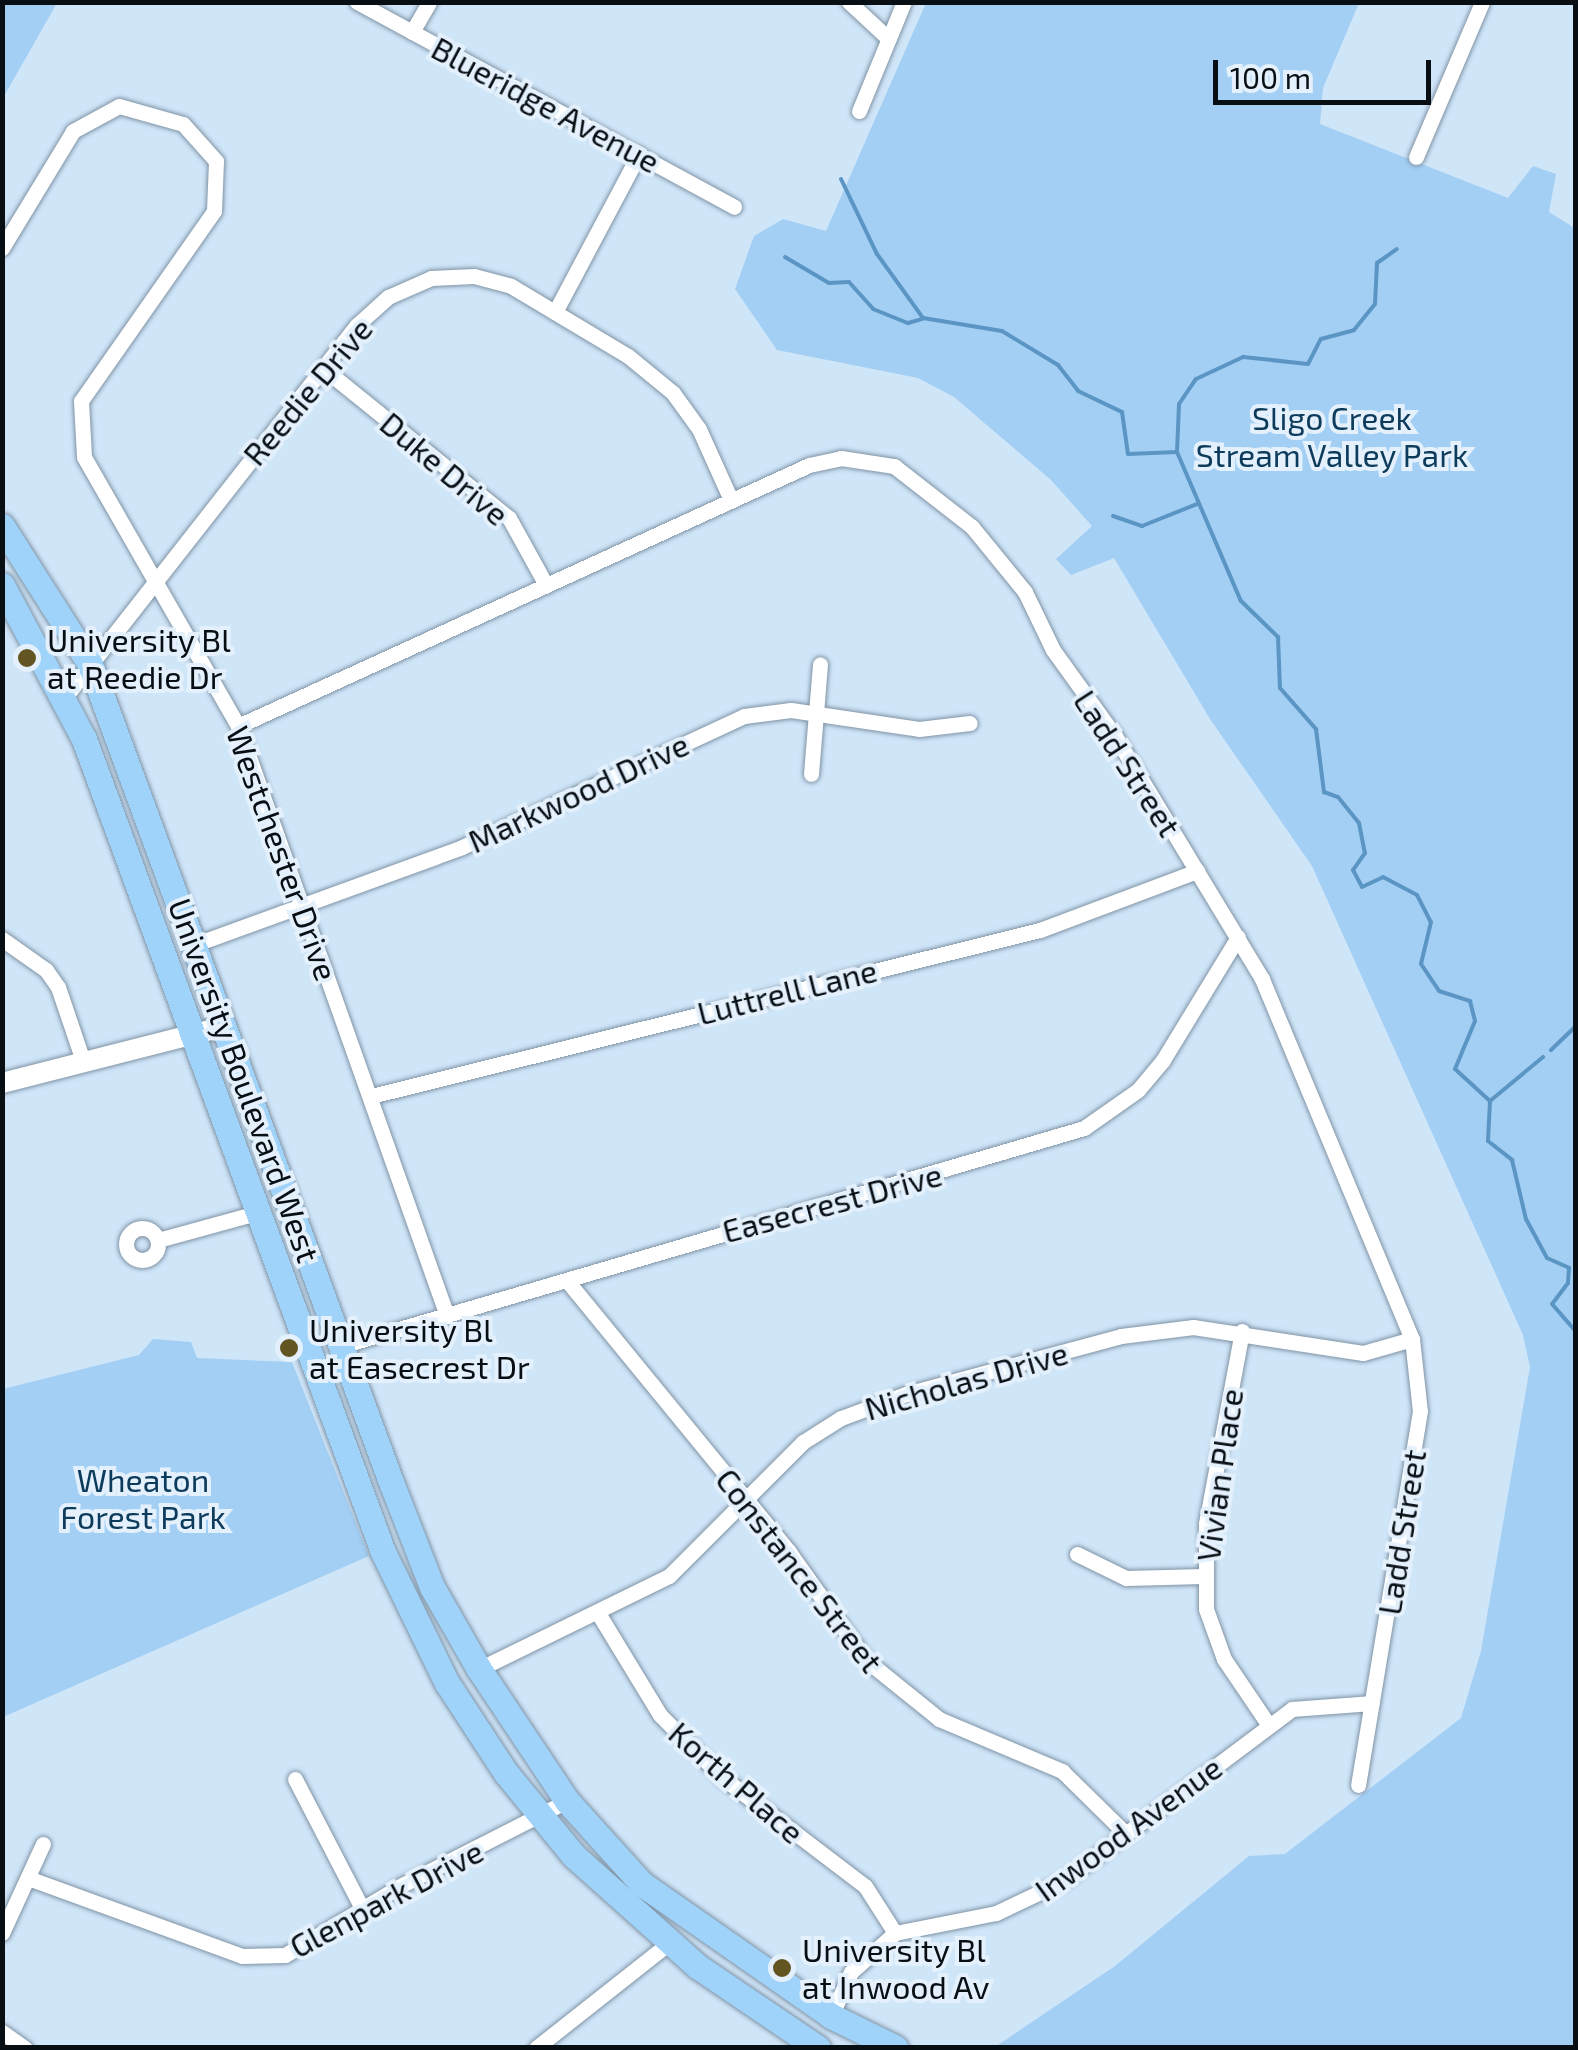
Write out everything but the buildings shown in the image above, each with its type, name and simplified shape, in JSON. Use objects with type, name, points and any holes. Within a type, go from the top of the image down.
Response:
[{"type":"main road","name":"University Boulevard West","points":[[2,526],[90,664],[432,1587],[479,1669],[567,1801],[642,1884],[831,2016],[896,2048]]},
{"type":"main road","name":"University Boulevard West","points":[[2,585],[65,697],[398,1584],[457,1700],[540,1817],[669,1944],[818,2048]]},
{"type":"street","name":"Blueridge Avenue","points":[[357,2],[734,206]]},
{"type":"street","points":[[412,32],[428,2]]},
{"type":"street","points":[[848,2],[889,40]]},
{"type":"street","points":[[859,110],[904,2]]},
{"type":"street","points":[[1416,158],[1482,2]]},
{"type":"street","name":"Westchester Drive","points":[[2,248],[73,130],[119,106],[184,124],[216,161],[214,211],[81,401],[84,457],[238,726],[447,1316]]},
{"type":"street","points":[[555,312],[639,154]]},
{"type":"street","name":"Reedie Drive","points":[[65,697],[323,368],[388,296],[431,278],[474,276],[511,286],[673,393],[700,429],[731,500]]},
{"type":"street","name":"Duke Drive","points":[[323,368],[509,518],[546,585]]},
{"type":"street","name":"Ladd Street","points":[[238,726],[809,464],[841,458],[894,466],[926,486],[972,527],[1025,592],[1053,650],[1238,937],[1287,1032],[1412,1339],[1420,1412],[1358,1785]]},
{"type":"street","points":[[811,774],[820,664]]},
{"type":"street","name":"Markwood Drive","points":[[196,944],[462,847],[744,716],[816,712],[919,729],[970,724]]},
{"type":"street","name":"Luttrell Lane","points":[[371,1096],[1040,930],[1197,871]]},
{"type":"street","name":"Easecrest Drive","points":[[341,1346],[568,1282],[704,1236],[1042,1146],[1084,1128],[1138,1090],[1163,1060],[1238,937]]},
{"type":"street","points":[[2,939],[46,970],[58,988],[83,1061]]},
{"type":"street","points":[[2,1083],[225,1026]]},
{"type":"street","points":[[158,1240],[256,1213]]},
{"type":"street","name":"Constance Street","points":[[568,1282],[748,1500],[839,1630],[904,1694],[940,1719],[1062,1771],[1126,1834]]},
{"type":"street","name":"Nicholas Drive","points":[[479,1669],[669,1576],[803,1442],[841,1418],[906,1394],[1121,1336],[1193,1327],[1242,1331],[1363,1353],[1412,1339]]},
{"type":"street","name":"Vivian Place","points":[[1242,1331],[1206,1524],[1206,1609],[1224,1659],[1268,1724]]},
{"type":"street","points":[[1076,1554],[1126,1578],[1204,1576]]},
{"type":"street","name":"Korth Place","points":[[598,1613],[660,1715],[723,1778],[864,1886],[895,1933]]},
{"type":"street","name":"Inwood Avenue","points":[[818,2048],[851,1972],[895,1933],[1022,1904],[1126,1834],[1268,1724],[1314,1703],[1372,1703]]},
{"type":"street","points":[[295,1779],[362,1908]]},
{"type":"street","name":"Glenpark Drive","points":[[28,1878],[262,1958],[301,1948],[362,1908],[567,1801]]},
{"type":"street","points":[[2,1932],[43,1844]]},
{"type":"street","points":[[536,2048],[669,1944]]},
{"type":"street","points":[[2,2032],[25,2048]]},
{"type":"green space","points":[[2,3],[57,3],[3,98]]},
{"type":"green space","name":"Sligo Creek Stream Valley Park","points":[[926,3],[1359,3],[1323,88],[1320,124],[1508,198],[1533,166],[1556,174],[1549,212],[1576,229],[1575,2047],[995,2047],[1115,1966],[1249,1856],[1285,1854],[1461,1718],[1481,1651],[1530,1367],[1523,1335],[1312,866],[1210,719],[1114,558],[1071,575],[1056,559],[1092,526],[1051,480],[954,397],[918,378],[777,350],[735,289],[754,236],[783,219],[826,231]]},
{"type":"green space","name":"Wheaton Forest Park","points":[[153,1339],[191,1342],[197,1358],[292,1362],[369,1556],[3,1717],[3,1389],[139,1355]]},
{"type":"waterway","points":[[841,179],[877,254],[923,318],[1002,331],[1058,365],[1078,391],[1122,412],[1128,454],[1177,452],[1241,601],[1278,637],[1280,688],[1316,729],[1324,792],[1338,797],[1359,823],[1365,853],[1353,870],[1362,887],[1383,877],[1417,895],[1431,922],[1421,964],[1439,991],[1470,1001],[1475,1021],[1455,1069],[1490,1101],[1488,1141],[1512,1160],[1526,1219],[1547,1258],[1569,1268],[1568,1283],[1552,1304],[1576,1332]]},
{"type":"waterway","points":[[1177,452],[1179,404],[1196,379],[1243,357],[1308,364],[1321,339],[1354,330],[1375,304],[1377,263],[1397,249]]},
{"type":"waterway","points":[[785,257],[829,283],[849,282],[873,309],[908,323],[922,319]]},
{"type":"waterway","points":[[1113,516],[1142,526],[1197,504]]},
{"type":"waterway","points":[[1551,1050],[1576,1026]]},
{"type":"waterway","points":[[1490,1101],[1543,1057]]},
{"type":"place","name":"University Bl at Reedie Dr","points":[[27,658]]},
{"type":"place","name":"University Bl at Easecrest Dr","points":[[289,1348]]},
{"type":"place","name":"University Bl at Inwood Av","points":[[782,1968]]}]
